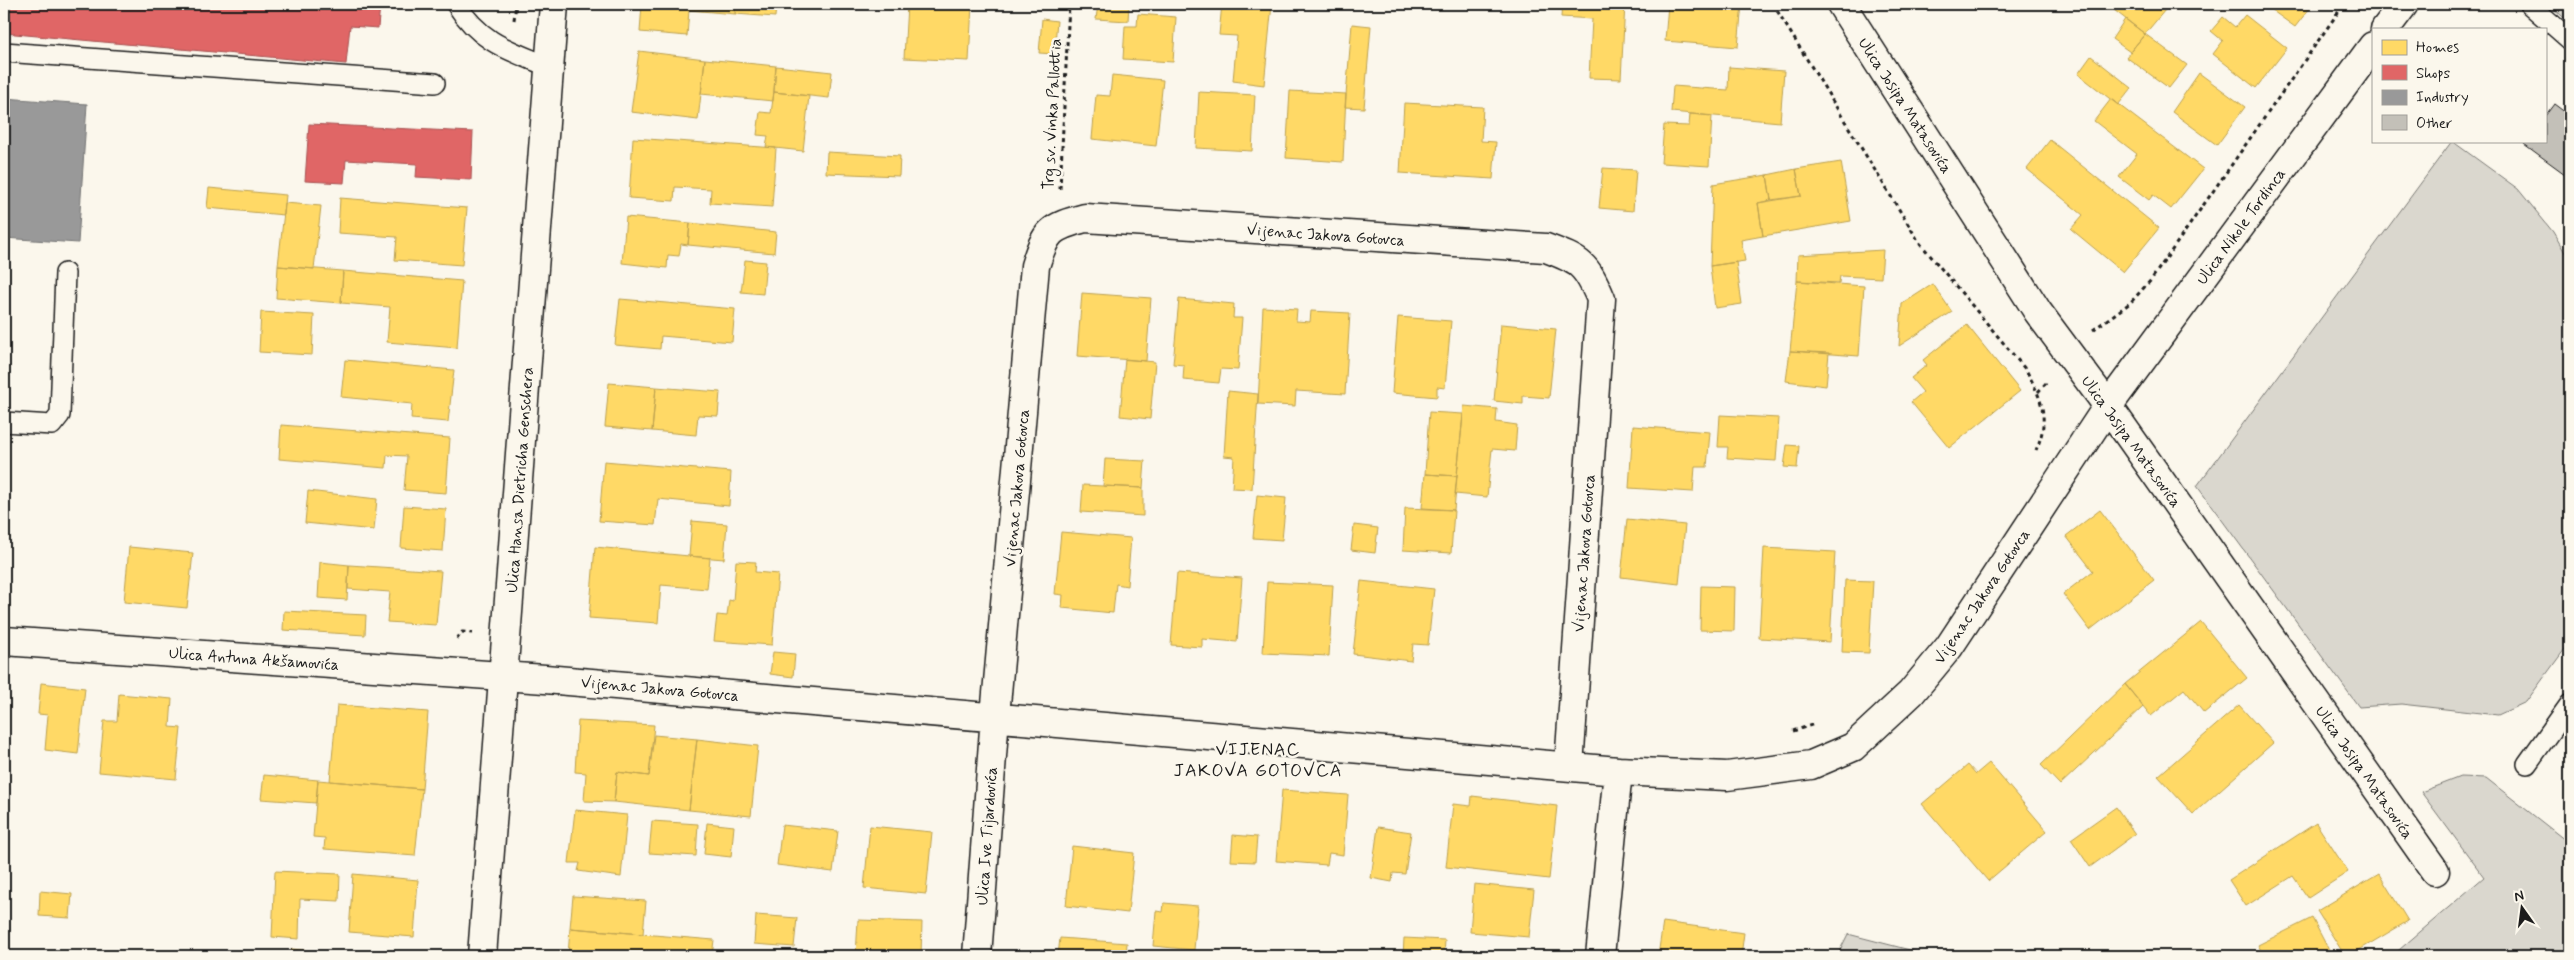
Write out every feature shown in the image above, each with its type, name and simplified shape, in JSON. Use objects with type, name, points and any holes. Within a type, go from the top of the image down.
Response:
[{"type":"street","name":"Ulica Hansa Dietricha Genschera","points":[[482,956],[554,4]]},
{"type":"street","name":"Ulica Josipa Matasovića","points":[[1841,4],[2038,312],[2108,406],[2435,871]]},
{"type":"street","points":[[2386,28],[2404,4]]},
{"type":"street","name":"Ulica Nikole Tordinca","points":[[2108,406],[2372,47]]},
{"type":"street","name":"Vijenac Jakova Gotovca","points":[[996,716],[1035,266],[1043,240],[1059,225],[1085,218],[1546,248],[1571,257],[1589,272],[1600,299],[1569,766]]},
{"type":"street","name":"Vijenac Jakova Gotovca","points":[[504,676],[996,716],[1618,771],[1727,776],[1811,765],[1853,747],[1911,693],[1949,646],[2108,406]]},
{"type":"street","name":"Ulica Antuna Akšamovića","points":[[4,642],[504,676]]},
{"type":"street","name":"Ulica Ive Tijardovića","points":[[977,956],[996,716]]},
{"type":"street","points":[[1600,956],[1618,771]]},
{"type":"lane","points":[[456,4],[467,22],[491,42],[550,67]]},
{"type":"lane","points":[[2529,4],[2570,40]]},
{"type":"lane","points":[[4,52],[436,83]]},
{"type":"lane","points":[[4,422],[52,425],[60,415],[66,273]]},
{"type":"lane","points":[[2527,764],[2570,704]]},
{"type":"path","name":"Trg sv. Vinka Pallottia","points":[[1059,225],[1069,4]]},
{"type":"path","points":[[1773,4],[1919,242],[2026,370],[2038,392],[2044,416],[2043,434],[2034,454]]},
{"type":"path","points":[[2038,392],[2094,328],[2119,312],[2151,280],[2344,4]]},
{"type":"path","points":[[1785,732],[1820,722]]},
{"type":"shaded area","points":[[2554,4],[2570,4],[2570,23],[2552,7]]},
{"type":"shaded area","points":[[2451,142],[2518,189],[2553,232],[2570,261],[2570,642],[2526,702],[2498,715],[2401,704],[2359,707],[2197,486]]},
{"type":"shaded area","points":[[2460,777],[2486,778],[2570,844],[2570,956],[2392,956],[2484,877],[2421,792]]},
{"type":"shaded area","points":[[1848,934],[1933,956],[1837,956]]},
{"type":"building: Homes","points":[[642,4],[736,4],[735,14],[689,10],[687,36],[640,32]]},
{"type":"building: Homes","points":[[736,4],[776,4],[775,17],[735,14]]},
{"type":"building: Homes","points":[[907,4],[972,4],[969,61],[904,58]]},
{"type":"building: Homes","points":[[1098,4],[1129,4],[1128,21],[1096,19]]},
{"type":"building: Homes","points":[[1129,4],[1171,4],[1170,7]]},
{"type":"building: Homes","points":[[1222,4],[1272,4],[1264,85],[1233,81],[1237,36],[1219,35]]},
{"type":"building: Homes","points":[[1562,4],[1625,4],[1621,79],[1589,78],[1592,19],[1561,17]]},
{"type":"building: Homes","points":[[1668,4],[1742,4],[1738,47],[1665,41]]},
{"type":"building: Homes","points":[[2120,4],[2170,4],[2145,34],[2114,10]]},
{"type":"building: Homes","points":[[2263,4],[2313,4],[2295,27]]},
{"type":"building: Homes","points":[[1138,14],[1176,17],[1173,62],[1123,59],[1125,26],[1137,26]]},
{"type":"building: Homes","points":[[2245,15],[2287,48],[2256,88],[2213,54],[2223,41],[2211,31],[2223,17],[2235,27]]},
{"type":"building: Homes","points":[[1042,19],[1057,21],[1054,54],[1039,53]]},
{"type":"building: Homes","points":[[2125,19],[2145,34],[2130,52],[2112,39]]},
{"type":"building: Homes","points":[[1352,24],[1371,26],[1364,108],[1345,107]]},
{"type":"building: Homes","points":[[2145,34],[2187,65],[2169,88],[2126,57]]},
{"type":"building: Homes","points":[[639,51],[705,59],[698,120],[631,112]]},
{"type":"building: Homes","points":[[2091,56],[2132,88],[2118,105],[2078,74]]},
{"type":"building: Homes","points":[[705,59],[776,66],[773,101],[701,94]]},
{"type":"building: Homes","points":[[776,66],[832,72],[829,98],[774,92]]},
{"type":"building: Homes","points":[[1729,67],[1784,71],[1780,122],[1671,112],[1673,86],[1728,90]]},
{"type":"building: Homes","points":[[2199,73],[2245,107],[2217,145],[2172,112]]},
{"type":"building: Homes","points":[[1112,75],[1163,80],[1156,146],[1092,139],[1096,95],[1110,96]]},
{"type":"building: Homes","points":[[1290,91],[1346,94],[1343,162],[1286,158]]},
{"type":"building: Homes","points":[[774,92],[809,96],[803,151],[766,147],[768,136],[757,135],[760,112],[771,113]]},
{"type":"building: Homes","points":[[1199,92],[1255,95],[1252,151],[1196,148]]},
{"type":"building: Homes","points":[[2111,99],[2203,169],[2171,209],[2153,195],[2149,200],[2119,177],[2137,154],[2094,121]]},
{"type":"building: Homes","points":[[1404,103],[1483,107],[1481,141],[1496,142],[1493,179],[1400,173]]},
{"type":"building: Homes","points":[[1690,114],[1712,116],[1709,166],[1661,163],[1664,125],[1689,126]]},
{"type":"building: Homes","points":[[633,138],[776,148],[772,207],[710,203],[711,189],[675,187],[674,201],[629,198]]},
{"type":"building: Homes","points":[[2050,140],[2159,228],[2123,272],[2071,229],[2083,215],[2027,169]]},
{"type":"building: Homes","points":[[827,152],[900,156],[899,176],[826,173]]},
{"type":"building: Homes","points":[[1841,162],[1851,221],[1763,236],[1758,203],[1801,196],[1796,169]]},
{"type":"building: Homes","points":[[1603,168],[1636,170],[1633,211],[1599,208]]},
{"type":"building: Homes","points":[[1796,169],[1801,196],[1771,200],[1767,175]]},
{"type":"building: Homes","points":[[1767,175],[1771,200],[1758,203],[1763,236],[1741,240],[1745,261],[1710,266],[1713,184]]},
{"type":"building: Homes","points":[[209,188],[286,195],[284,215],[207,208]]},
{"type":"building: Homes","points":[[340,198],[467,208],[462,265],[395,260],[397,237],[338,233]]},
{"type":"building: Homes","points":[[285,203],[321,206],[314,269],[278,266]]},
{"type":"building: Homes","points":[[626,217],[690,223],[688,245],[681,244],[679,256],[668,255],[667,268],[622,263]]},
{"type":"building: Homes","points":[[690,223],[776,232],[774,253],[688,245]]},
{"type":"building: Homes","points":[[1883,250],[1881,278],[1840,276],[1839,283],[1797,281],[1798,255]]},
{"type":"building: Homes","points":[[745,260],[766,262],[763,294],[741,292]]},
{"type":"building: Homes","points":[[1736,262],[1742,304],[1715,308],[1710,266]]},
{"type":"building: Homes","points":[[278,266],[343,271],[341,303],[276,298]]},
{"type":"building: Homes","points":[[343,271],[462,281],[457,348],[387,342],[390,307],[341,303]]},
{"type":"building: Homes","points":[[1797,281],[1864,286],[1859,356],[1790,351]]},
{"type":"building: Homes","points":[[1933,284],[1952,312],[1899,346],[1902,304]]},
{"type":"building: Homes","points":[[1082,293],[1151,298],[1146,361],[1077,356]]},
{"type":"building: Homes","points":[[620,299],[735,309],[732,342],[661,336],[660,349],[615,345]]},
{"type":"building: Homes","points":[[1179,299],[1234,304],[1233,318],[1242,318],[1238,370],[1221,369],[1219,383],[1183,380],[1184,365],[1173,364]]},
{"type":"building: Homes","points":[[1263,307],[1297,309],[1296,321],[1310,322],[1311,311],[1350,313],[1345,394],[1296,391],[1295,406],[1258,404]]},
{"type":"building: Homes","points":[[261,312],[314,315],[312,355],[259,352]]},
{"type":"building: Homes","points":[[1398,317],[1451,321],[1445,388],[1437,387],[1437,397],[1392,393]]},
{"type":"building: Homes","points":[[1501,324],[1556,329],[1549,398],[1523,396],[1523,404],[1494,401]]},
{"type":"building: Homes","points":[[1967,325],[2020,391],[1949,448],[1911,402],[1923,392],[1911,378],[1927,365],[1923,360]]},
{"type":"building: Homes","points":[[1790,351],[1829,353],[1826,386],[1786,381]]},
{"type":"building: Homes","points":[[1125,359],[1155,362],[1150,419],[1120,416]]},
{"type":"building: Homes","points":[[345,360],[454,370],[448,422],[411,419],[412,404],[341,397]]},
{"type":"building: Homes","points":[[609,383],[656,387],[652,431],[605,427]]},
{"type":"building: Homes","points":[[656,387],[720,392],[718,416],[698,415],[696,435],[652,431]]},
{"type":"building: Homes","points":[[1228,391],[1258,394],[1252,489],[1232,488],[1234,457],[1224,456]]},
{"type":"building: Homes","points":[[1464,406],[1497,409],[1496,422],[1517,425],[1515,451],[1492,449],[1487,497],[1455,494]]},
{"type":"building: Homes","points":[[1429,412],[1463,414],[1457,476],[1425,474]]},
{"type":"building: Homes","points":[[1720,415],[1779,418],[1776,461],[1727,458],[1728,447],[1718,447]]},
{"type":"building: Homes","points":[[281,425],[450,438],[446,493],[404,490],[407,456],[387,455],[386,468],[279,459]]},
{"type":"building: Homes","points":[[1633,426],[1710,432],[1707,467],[1695,467],[1693,492],[1629,488]]},
{"type":"building: Homes","points":[[1787,445],[1799,446],[1797,468],[1784,467]]},
{"type":"building: Homes","points":[[1105,459],[1145,461],[1143,488],[1103,486]]},
{"type":"building: Homes","points":[[604,461],[731,472],[729,506],[658,499],[655,525],[599,521]]},
{"type":"building: Homes","points":[[1425,474],[1457,476],[1454,510],[1422,508]]},
{"type":"building: Homes","points":[[1083,485],[1143,488],[1143,516],[1081,512]]},
{"type":"building: Homes","points":[[308,491],[377,499],[374,530],[305,523]]},
{"type":"building: Homes","points":[[1257,495],[1286,498],[1282,540],[1253,538]]},
{"type":"building: Homes","points":[[404,506],[446,509],[443,551],[401,548]]},
{"type":"building: Homes","points":[[1405,508],[1454,510],[1451,553],[1403,550]]},
{"type":"building: Homes","points":[[2100,510],[2154,580],[2090,630],[2063,594],[2093,571],[2066,536]]},
{"type":"building: Homes","points":[[1627,519],[1685,525],[1679,584],[1621,577]]},
{"type":"building: Homes","points":[[692,521],[727,524],[724,559],[689,556]]},
{"type":"building: Homes","points":[[1354,525],[1378,528],[1375,553],[1351,550]]},
{"type":"building: Homes","points":[[1061,532],[1131,538],[1127,586],[1116,584],[1113,613],[1062,608],[1063,595],[1055,594]]},
{"type":"building: Homes","points":[[129,547],[193,553],[187,608],[124,602]]},
{"type":"building: Homes","points":[[595,547],[710,558],[707,589],[661,585],[658,623],[589,618]]},
{"type":"building: Homes","points":[[1764,548],[1835,552],[1830,642],[1759,638]]},
{"type":"building: Homes","points":[[736,561],[756,562],[755,572],[778,574],[772,645],[714,641],[717,615],[727,616],[729,600],[733,601]]},
{"type":"building: Homes","points":[[320,562],[349,565],[347,600],[318,598]]},
{"type":"building: Homes","points":[[349,565],[441,571],[436,625],[387,622],[390,592],[348,589]]},
{"type":"building: Homes","points":[[1177,573],[1242,578],[1237,642],[1202,639],[1202,647],[1171,645]]},
{"type":"building: Homes","points":[[1845,580],[1873,581],[1869,653],[1842,652]]},
{"type":"building: Homes","points":[[1361,581],[1434,589],[1428,645],[1413,644],[1411,661],[1353,654]]},
{"type":"building: Homes","points":[[1267,582],[1333,585],[1329,656],[1263,653]]},
{"type":"building: Homes","points":[[1701,586],[1735,587],[1734,631],[1700,630]]},
{"type":"building: Homes","points":[[284,611],[366,615],[365,635],[283,630]]},
{"type":"building: Homes","points":[[2201,622],[2247,678],[2204,713],[2184,689],[2151,716],[2125,684]]},
{"type":"building: Homes","points":[[773,652],[795,654],[793,677],[770,674]]},
{"type":"building: Homes","points":[[41,683],[85,688],[78,754],[45,750],[48,715],[38,714]]},
{"type":"building: Homes","points":[[2125,684],[2143,707],[2060,785],[2041,765]]},
{"type":"building: Homes","points":[[119,694],[172,699],[170,727],[181,728],[176,779],[99,772],[104,721],[117,721]]},
{"type":"building: Homes","points":[[337,705],[428,712],[422,789],[330,781]]},
{"type":"building: Homes","points":[[2239,705],[2273,743],[2193,814],[2158,776]]},
{"type":"building: Homes","points":[[578,721],[654,725],[649,776],[617,772],[614,802],[584,801],[586,773],[575,772]]},
{"type":"building: Homes","points":[[654,735],[697,739],[689,810],[614,802],[617,772],[649,776]]},
{"type":"building: Homes","points":[[697,739],[758,746],[751,816],[689,810]]},
{"type":"building: Homes","points":[[1989,763],[2047,831],[1988,881],[1922,804],[1968,765],[1976,774]]},
{"type":"building: Homes","points":[[264,775],[318,780],[316,803],[261,799]]},
{"type":"building: Homes","points":[[318,780],[422,789],[415,856],[324,849],[325,838],[313,837]]},
{"type":"building: Homes","points":[[1282,790],[1348,795],[1343,855],[1329,853],[1327,865],[1276,861]]},
{"type":"building: Homes","points":[[1472,796],[1557,806],[1549,879],[1446,867],[1453,804],[1471,806]]},
{"type":"building: Homes","points":[[2116,807],[2135,834],[2090,867],[2071,839]]},
{"type":"building: Homes","points":[[575,810],[627,815],[621,877],[578,871],[580,863],[569,863]]},
{"type":"building: Homes","points":[[652,821],[698,824],[696,856],[649,853]]},
{"type":"building: Homes","points":[[707,823],[734,826],[731,857],[704,854]]},
{"type":"building: Homes","points":[[2316,823],[2348,872],[2308,898],[2293,876],[2246,906],[2229,880]]},
{"type":"building: Homes","points":[[782,825],[838,831],[833,872],[777,865]]},
{"type":"building: Homes","points":[[870,826],[932,832],[926,894],[864,888]]},
{"type":"building: Homes","points":[[1378,827],[1411,832],[1405,874],[1393,873],[1392,882],[1371,878]]},
{"type":"building: Homes","points":[[1233,835],[1257,837],[1255,862],[1231,861]]},
{"type":"building: Homes","points":[[1072,846],[1134,853],[1128,913],[1066,906]]},
{"type":"building: Homes","points":[[275,871],[340,874],[339,901],[300,899],[299,939],[272,937]]},
{"type":"building: Homes","points":[[353,874],[418,880],[414,937],[349,932]]},
{"type":"building: Homes","points":[[2379,874],[2408,921],[2349,956],[2345,956],[2317,911]]},
{"type":"building: Homes","points":[[1474,884],[1534,890],[1529,937],[1470,932]]},
{"type":"building: Homes","points":[[40,891],[72,894],[70,918],[39,916]]},
{"type":"building: Homes","points":[[573,896],[646,901],[643,934],[570,928]]},
{"type":"building: Homes","points":[[1164,903],[1198,906],[1194,950],[1153,946],[1156,911],[1163,912]]},
{"type":"building: Homes","points":[[756,915],[797,918],[794,947],[754,944]]},
{"type":"building: Homes","points":[[2312,918],[2332,956],[2264,956],[2258,945]]},
{"type":"building: Homes","points":[[858,920],[922,922],[921,956],[856,956]]},
{"type":"building: Homes","points":[[1663,922],[1744,933],[1741,956],[1658,956]]},
{"type":"building: Homes","points":[[570,928],[714,940],[712,956],[568,956]]},
{"type":"building: Homes","points":[[1060,938],[1127,943],[1126,956],[1058,956]]},
{"type":"building: Homes","points":[[1404,938],[1445,940],[1444,956],[1403,956]]},
{"type":"building: Homes","points":[[292,949],[353,956],[291,956]]},
{"type":"building: Shops","points":[[4,4],[380,4],[378,28],[350,26],[346,64],[4,33]]},
{"type":"building: Shops","points":[[309,124],[473,132],[471,180],[416,177],[417,164],[346,160],[344,183],[305,181]]},
{"type":"building: Industry","points":[[4,98],[87,104],[78,243],[4,238]]},
{"type":"building: Other","points":[[2554,104],[2570,116],[2569,177],[2524,144],[2525,142],[2546,142],[2546,115]]},
{"type":"district","name":"VIJENAC JAKOVA GOTOVCA","points":[[1258,760]]}]
